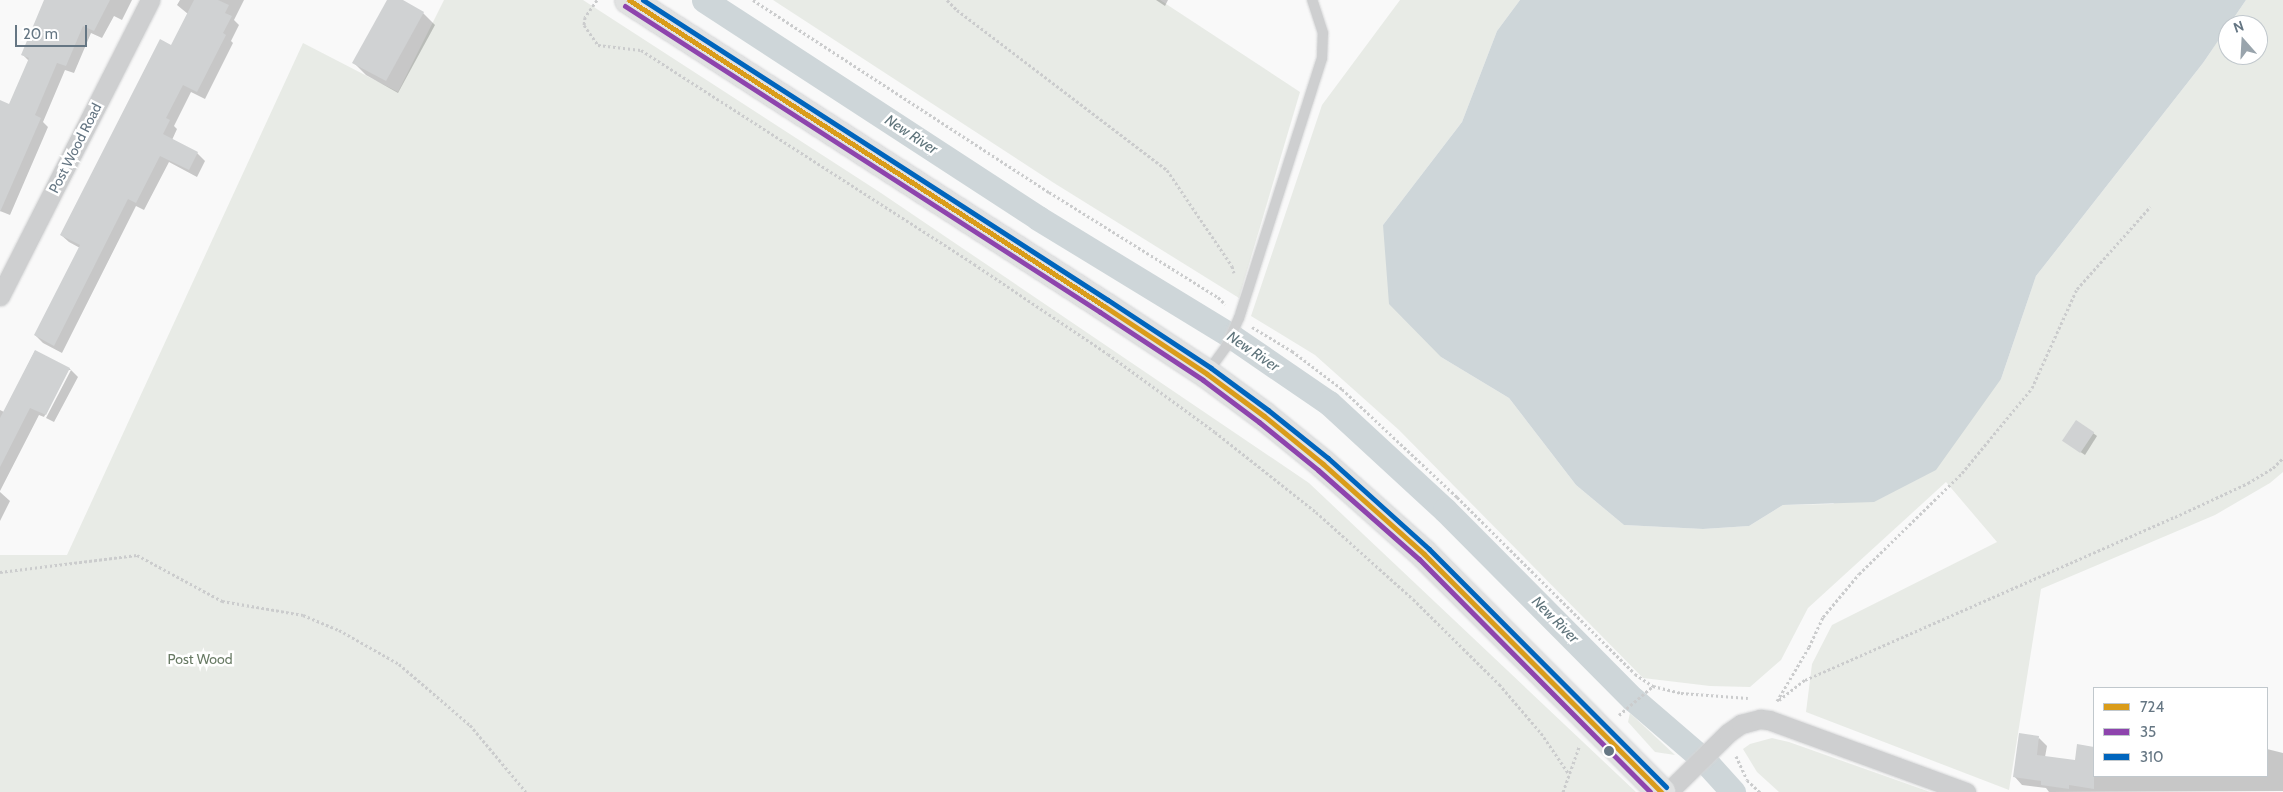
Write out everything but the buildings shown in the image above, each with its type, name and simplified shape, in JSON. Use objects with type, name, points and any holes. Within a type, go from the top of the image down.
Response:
[{"type":"main road","points":[[629,0],[1207,374],[1324,464],[1424,554],[1661,792]]},
{"type":"street","name":"Post Wood Road","points":[[0,294],[150,0]]},
{"type":"street","points":[[1668,792],[1714,745],[1741,724],[1760,719],[1769,720],[1966,792]]},
{"type":"lane","points":[[1207,374],[1226,347],[1236,327],[1322,58],[1323,33],[1312,0]]},
{"type":"path","points":[[597,0],[585,17],[584,25],[598,45],[642,50],[974,264],[1108,354],[1222,438],[1316,512],[1413,599],[1499,684],[1541,733],[1569,774]]},
{"type":"path","points":[[947,0],[1167,170],[1232,266],[1236,280]]},
{"type":"path","points":[[2150,206],[2077,289],[2032,388],[1962,473],[1859,574],[1823,617],[1809,647],[1776,702],[1805,680],[2248,483],[2273,468],[2283,458]]},
{"type":"path","points":[[1229,308],[1231,300]]},
{"type":"path","points":[[0,572],[137,555],[222,601],[304,615],[338,630],[399,664],[470,725],[523,791]]},
{"type":"path","points":[[1626,708],[1642,693],[1653,686],[1681,693],[1730,696]]},
{"type":"path","points":[[1563,792],[1578,748],[1601,732]]},
{"type":"path","points":[[1733,749],[1747,780],[1760,792]]},
{"type":"green space","name":"Post Wood","points":[[444,0],[583,0],[881,193],[1309,483],[1636,792],[0,792],[0,555],[67,555],[303,43],[398,92]]},
{"type":"green space","points":[[773,0],[1160,0],[1300,92],[1239,298],[1054,183]]},
{"type":"green space","points":[[1400,0],[1520,0],[1497,31],[1462,122],[1383,225],[1441,357],[1509,398],[1576,485],[1624,525],[1703,529],[1749,526],[1783,505],[1833,504],[2001,379],[2036,276],[2203,63],[2218,41],[2218,65],[2268,65],[2268,15],[2236,15],[2246,0],[2283,0],[2283,472],[2270,483],[2215,515],[2041,589],[2009,790],[1806,712],[1812,664],[1832,625],[1997,542],[1946,482],[1808,608],[1781,660],[1750,687],[1710,686],[1643,678],[1399,430],[1315,355],[1251,316],[1322,105]]},
{"type":"green space","points":[[1630,713],[1675,755],[1655,752],[1628,722]]},
{"type":"green space","points":[[1772,738],[1789,742],[1930,792],[1779,792],[1757,772],[1743,749],[1750,744]]},
{"type":"shaded area","points":[[1520,0],[2246,0],[2236,15],[2218,15],[2218,41],[2203,63],[2036,276],[2001,379],[1936,470],[1874,502],[1783,505],[1749,526],[1703,529],[1624,525],[1576,485],[1509,398],[1441,357],[1389,304],[1383,225],[1462,122],[1497,31]]},
{"type":"waterway","name":"New River","points":[[704,0],[1038,218],[1231,336],[1329,403],[1445,510],[1633,699],[1705,761],[1733,792]]},
{"type":"transit line","name":"724","points":[[629,0],[1104,306],[1207,374],[1264,416],[1323,464],[1424,554],[1661,792]]},
{"type":"transit line","name":"310","points":[[643,0],[1108,300],[1211,368],[1268,410],[1328,458],[1429,549],[1666,787]]},
{"type":"transit line","name":"35","points":[[625,6],[1100,312],[1203,380],[1259,422],[1318,470],[1419,559],[1650,792]]}]
